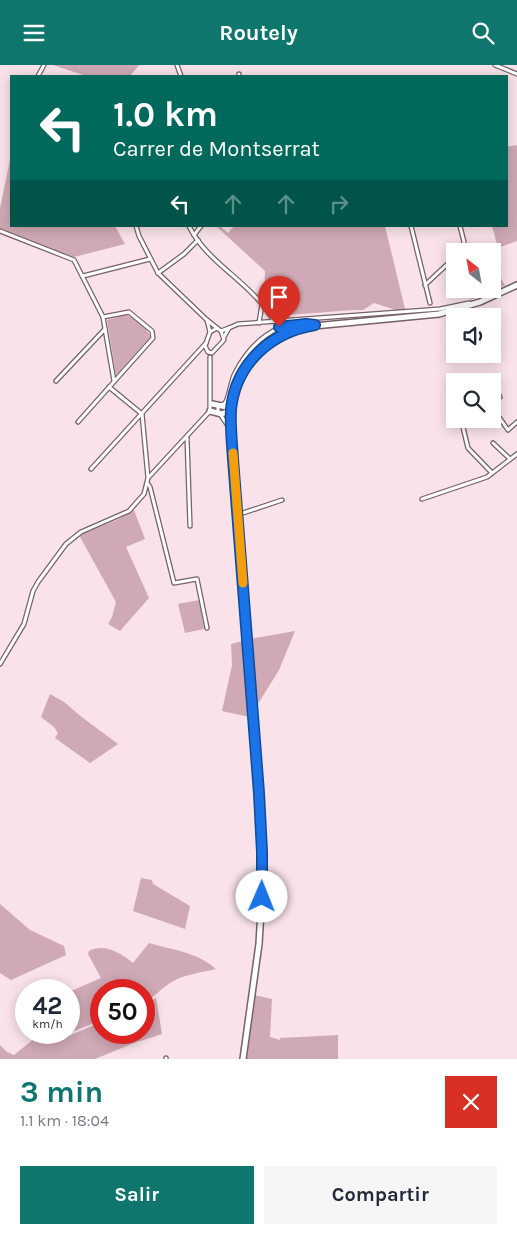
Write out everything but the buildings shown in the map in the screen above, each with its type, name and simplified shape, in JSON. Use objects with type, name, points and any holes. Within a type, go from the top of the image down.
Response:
[{"type":"main road","points":[[243,1059],[259,944],[263,876],[255,735],[232,432],[231,410],[234,392],[241,376],[259,351],[283,335],[295,330],[315,325],[439,314],[480,302],[517,285]]},
{"type":"main road","points":[[211,407],[220,405],[231,410]]},
{"type":"main road","points":[[211,407],[220,413],[231,410]]},
{"type":"street","points":[[495,65],[517,75]]},
{"type":"street","points":[[136,227],[158,273],[221,331],[224,337]]},
{"type":"street","points":[[190,227],[212,256],[262,304],[275,321]]},
{"type":"street","points":[[194,235],[200,227]]},
{"type":"street","points":[[411,227],[430,303],[435,309]]},
{"type":"street","points":[[460,227],[464,243]]},
{"type":"street","points":[[0,231],[71,258],[76,263],[104,317],[114,381]]},
{"type":"street","points":[[158,273],[184,254],[198,240]]},
{"type":"street","points":[[83,276],[150,259]]},
{"type":"street","points":[[425,285],[446,265]]},
{"type":"street","points":[[221,331],[238,325],[356,314],[427,310],[480,302]]},
{"type":"street","points":[[427,310],[430,303]]},
{"type":"street","points":[[259,323],[262,304]]},
{"type":"street","points":[[78,422],[152,339],[153,335],[152,331],[129,312],[104,317]]},
{"type":"street","points":[[91,469],[206,343],[210,332],[207,320]]},
{"type":"street","points":[[232,432],[218,411],[220,405],[225,403],[235,374],[244,358],[253,347],[271,332],[284,326],[315,325]]},
{"type":"street","points":[[209,353],[224,340],[230,328]]},
{"type":"street","points":[[56,381],[105,329]]},
{"type":"street","points":[[210,332],[217,329]]},
{"type":"street","points":[[0,663],[24,625],[33,591],[38,581],[66,544],[81,532],[129,511],[144,494],[148,481],[211,407],[209,353],[206,343]]},
{"type":"street","points":[[198,351],[209,353]]},
{"type":"street","points":[[109,387],[142,414],[148,481],[174,583],[198,579],[207,628]]},
{"type":"street","points":[[501,420],[508,430],[517,422]]},
{"type":"street","points":[[464,428],[468,448],[492,473]]},
{"type":"street","points":[[187,437],[190,526]]},
{"type":"street","points":[[493,443],[510,459]]},
{"type":"street","points":[[422,499],[487,477],[517,454]]},
{"type":"street","points":[[237,515],[282,500]]},
{"type":"shaded area","points":[[53,65],[139,65],[131,75],[83,75]]},
{"type":"shaded area","points":[[517,145],[517,241],[501,247],[501,243],[497,243],[492,227],[508,227],[508,147]]},
{"type":"shaded area","points":[[10,160],[10,227],[116,227],[125,244],[74,257],[0,229],[0,208]]},
{"type":"shaded area","points":[[217,227],[221,227],[228,233],[233,227],[385,227],[405,309],[402,312],[374,303],[363,310],[277,316],[264,301],[265,271]]},
{"type":"shaded area","points":[[501,278],[505,285],[501,287]]},
{"type":"shaded area","points":[[126,315],[141,324],[147,330],[150,337],[116,375],[107,320]]},
{"type":"shaded area","points":[[134,510],[145,539],[126,547],[149,598],[120,631],[108,624],[116,602],[79,535],[117,520]]},
{"type":"shaded area","points":[[199,600],[204,629],[185,633],[178,604]]},
{"type":"shaded area","points":[[295,631],[279,670],[256,707],[250,639]]},
{"type":"shaded area","points":[[243,641],[249,717],[222,711],[232,665],[231,644]]},
{"type":"shaded area","points":[[50,694],[64,702],[118,744],[90,763],[55,738],[58,733],[54,727],[41,717]]},
{"type":"shaded area","points":[[141,878],[152,880],[153,884],[190,906],[185,929],[133,911]]},
{"type":"shaded area","points":[[0,904],[30,930],[64,946],[66,955],[11,980],[0,973]]},
{"type":"shaded area","points":[[149,943],[193,955],[216,969],[175,980],[155,995],[155,979],[99,979],[101,978],[88,954],[89,951],[101,948],[112,950],[133,963]]},
{"type":"shaded area","points":[[90,983],[90,1025],[80,1029],[80,987]]},
{"type":"shaded area","points":[[254,995],[272,999],[270,1037],[280,1040],[280,1038],[338,1035],[338,1059],[246,1059]]},
{"type":"shaded area","points":[[155,999],[162,1034],[155,1036]]},
{"type":"shaded area","points":[[90,1027],[90,1044],[132,1044],[95,1059],[0,1059],[0,1045],[7,1052],[14,1055],[28,1044],[80,1044],[80,1031]]},
{"type":"slow traffic","points":[[233,453],[243,583]]},
{"type":"route","points":[[262,897],[263,876],[259,793],[233,459],[231,410],[234,392],[246,366],[254,356],[264,346],[283,335],[315,325],[279,327]]}]
